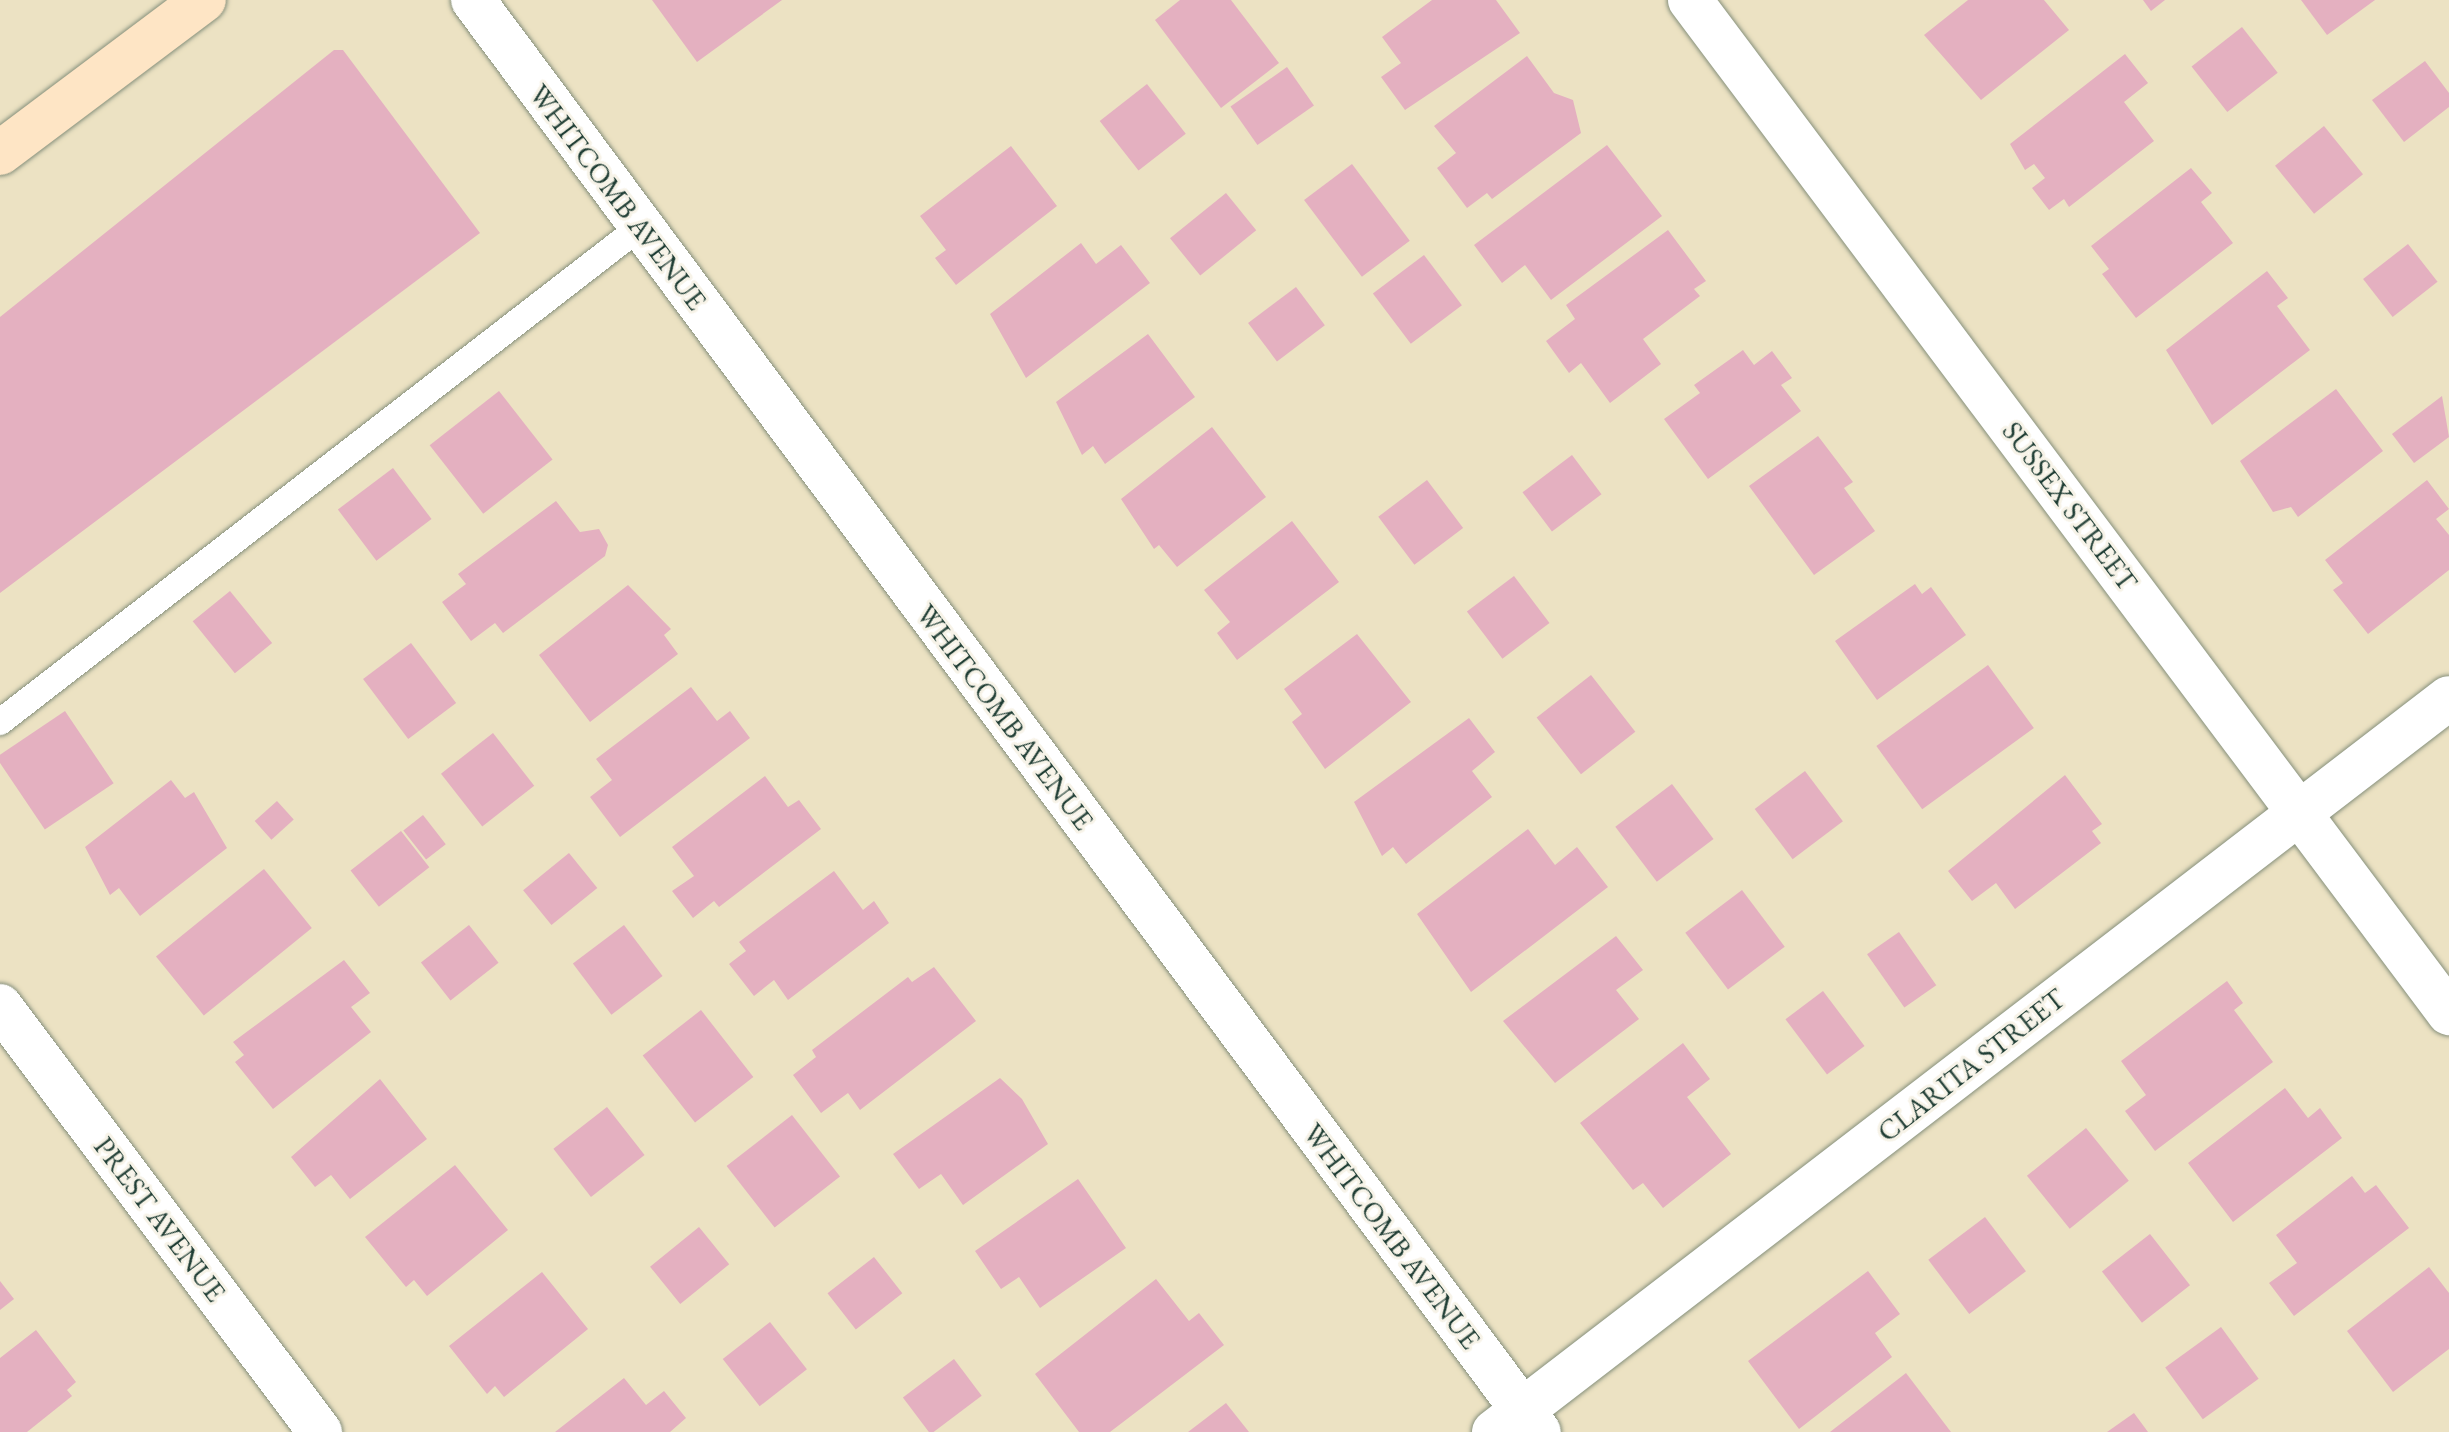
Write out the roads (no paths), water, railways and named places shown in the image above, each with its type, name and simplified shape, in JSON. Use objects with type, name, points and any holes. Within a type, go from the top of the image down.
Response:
[{"type":"main road","points":[[0,153],[204,0]]},
{"type":"street","name":"WHITCOMB AVENUE","points":[[473,0],[1518,1425]]},
{"type":"street","name":"SUSSEX STREET","points":[[1690,0],[2449,1013]]},
{"type":"street","name":"CLARITA STREET","points":[[1518,1425],[2449,698]]},
{"type":"street","name":"PREST AVENUE","points":[[0,1006],[320,1432]]},
{"type":"lane","points":[[0,722],[640,227]]}]
